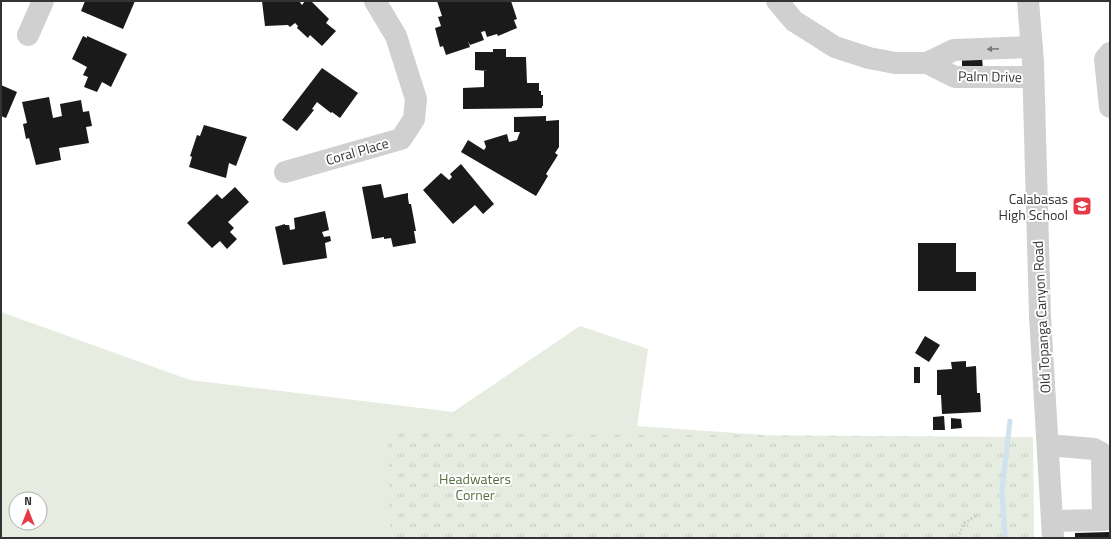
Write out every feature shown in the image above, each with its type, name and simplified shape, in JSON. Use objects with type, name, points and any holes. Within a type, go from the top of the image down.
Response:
[{"type":"street","points":[[28,35],[43,1]]},
{"type":"street","name":"Coral Place","points":[[284,172],[401,138],[414,119],[416,98],[396,36],[375,1]]},
{"type":"street","name":"Palm Drive","points":[[777,1],[794,20],[835,47],[869,58],[895,63],[927,63],[954,50],[1032,47]]},
{"type":"street","name":"Old Topanga Canyon Road","points":[[1028,1],[1032,47],[1040,316],[1053,530]]},
{"type":"street","points":[[1110,54],[1105,59],[1110,103]]},
{"type":"street","name":"Palm Drive","points":[[927,63],[955,77],[1032,77]]},
{"type":"street","points":[[1048,445],[1094,448],[1100,452],[1102,459],[1103,520],[1053,530]]},
{"type":"path","points":[[958,538],[964,523],[976,516]]},
{"type":"green space","points":[[1,312],[190,380],[453,412],[580,326],[648,349],[637,426],[960,449],[991,538],[1,538]]},
{"type":"green space","name":"Headwaters Corner","points":[[388,433],[1033,437],[1034,538],[390,538]]},
{"type":"building","points":[[85,1],[135,1],[123,29],[81,11]]},
{"type":"building","points":[[262,1],[299,1],[302,5],[305,1],[312,2],[329,19],[326,23],[336,31],[322,46],[310,35],[308,38],[297,28],[298,26],[295,23],[290,27],[288,25],[265,26]]},
{"type":"building","points":[[437,1],[511,1],[517,19],[514,20],[517,28],[498,36],[497,34],[487,37],[485,31],[481,32],[484,40],[470,45],[468,41],[470,47],[446,55],[443,46],[440,47],[435,28],[441,26],[438,17],[442,16]]},
{"type":"building","points":[[83,36],[87,38],[87,36],[127,54],[111,87],[102,82],[97,92],[84,87],[88,77],[83,75],[87,67],[72,59]]},
{"type":"building","points":[[493,49],[506,49],[506,57],[526,57],[527,83],[539,83],[539,91],[541,91],[541,95],[543,95],[542,108],[463,109],[463,88],[484,87],[484,71],[488,71],[475,70],[475,52],[493,52]]},
{"type":"building","points":[[962,57],[982,57],[983,70],[962,70]]},
{"type":"building","points":[[322,68],[358,93],[340,118],[317,102],[312,109],[314,110],[297,131],[282,120]]},
{"type":"building","points":[[1,85],[17,92],[6,118],[1,116]]},
{"type":"building","points":[[49,97],[53,118],[62,116],[60,104],[81,100],[83,112],[89,111],[92,126],[86,127],[89,143],[59,148],[61,160],[36,165],[29,138],[26,139],[23,124],[27,123],[22,102]]},
{"type":"building","points":[[546,116],[546,121],[559,120],[559,147],[555,153],[558,155],[546,174],[548,176],[536,196],[461,152],[468,140],[484,150],[486,147],[484,141],[507,134],[509,142],[517,140],[520,132],[514,132],[514,117]]},
{"type":"building","points":[[204,125],[247,137],[236,166],[229,163],[226,178],[189,167],[192,157],[190,156],[197,135],[200,136]]},
{"type":"building","points":[[461,164],[494,204],[483,214],[475,205],[453,224],[423,190],[441,173],[449,180],[452,177],[450,174]]},
{"type":"building","points":[[381,184],[384,198],[408,193],[409,204],[411,204],[416,231],[414,231],[416,243],[393,247],[391,238],[384,239],[384,237],[372,239],[362,187]]},
{"type":"building","points":[[235,187],[249,202],[228,222],[234,228],[230,232],[237,239],[227,249],[220,241],[212,248],[187,223],[217,194],[222,199]]},
{"type":"building","points":[[325,211],[329,230],[322,232],[324,237],[330,236],[331,241],[325,243],[327,258],[283,265],[275,227],[285,224],[289,225],[290,230],[295,229],[294,218]]},
{"type":"building","points":[[918,243],[956,243],[956,272],[976,272],[976,291],[918,291]]},
{"type":"building","points":[[925,336],[940,345],[929,362],[915,353]]},
{"type":"building","points":[[966,361],[966,367],[976,366],[977,393],[980,393],[981,412],[942,414],[941,395],[937,395],[937,370],[952,369],[951,362]]},
{"type":"building","points":[[914,367],[920,367],[920,383],[914,383]]},
{"type":"building","points":[[944,416],[945,430],[933,430],[933,417]]},
{"type":"building","points":[[951,418],[961,419],[962,428],[951,429]]},
{"type":"building","points":[[1110,532],[1110,538],[1075,538],[1075,533]]},
{"type":"waterway","points":[[1005,538],[1002,490],[1010,421]]},
{"type":"place","name":"Calabasas High School","points":[[1082,206]]}]
